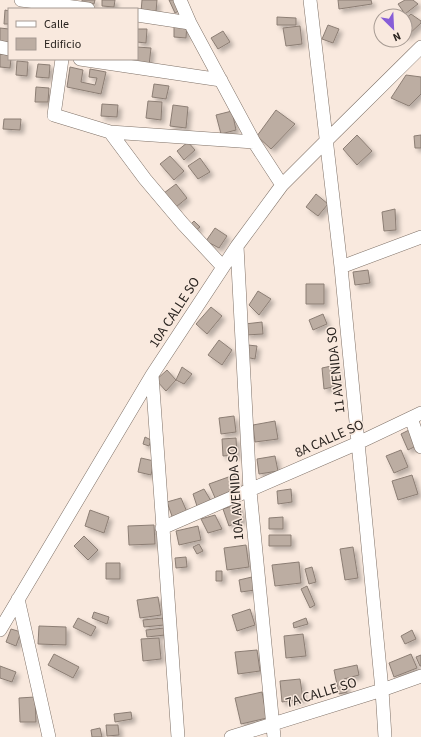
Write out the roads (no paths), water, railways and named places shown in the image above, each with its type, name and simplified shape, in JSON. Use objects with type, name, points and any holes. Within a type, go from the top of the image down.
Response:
[{"type":"street","points":[[21,0],[83,8]]},
{"type":"street","points":[[180,0],[190,22],[254,142],[282,185]]},
{"type":"street","name":"11 AVENIDA SO","points":[[310,0],[341,267],[382,690],[385,737]]},
{"type":"street","points":[[138,16],[190,22]]},
{"type":"street","name":"10A CALLE SO","points":[[0,630],[152,375],[237,246],[282,185],[421,47]]},
{"type":"street","points":[[62,60],[54,115],[110,132],[254,142]]},
{"type":"street","points":[[87,60],[221,80]]},
{"type":"street","points":[[110,132],[145,179],[183,224],[223,267]]},
{"type":"street","points":[[341,267],[421,237]]},
{"type":"street","name":"10A AVENIDA SO","points":[[237,246],[250,491],[274,737]]},
{"type":"street","points":[[152,375],[178,737]]},
{"type":"street","points":[[416,416],[421,447]]},
{"type":"street","name":"8A CALLE SO","points":[[162,528],[250,491],[416,416]]},
{"type":"street","points":[[18,599],[49,737]]},
{"type":"street","name":"7A CALLE SO","points":[[231,737],[382,690],[421,676]]}]
